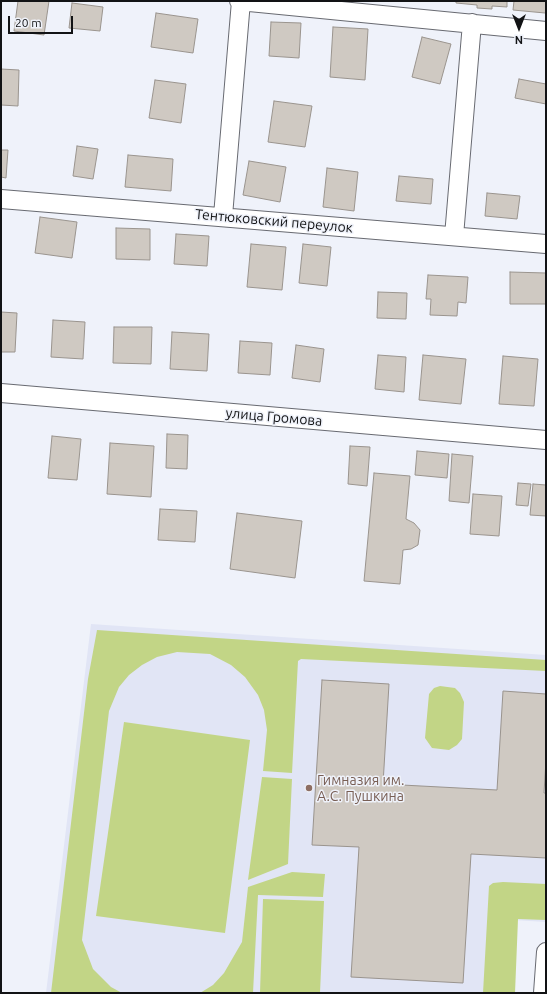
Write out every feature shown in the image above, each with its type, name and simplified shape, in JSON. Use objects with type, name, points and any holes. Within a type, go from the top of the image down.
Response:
[{"type":"street","points":[[223,216],[240,1],[546,31]]},
{"type":"street","points":[[454,236],[472,23]]},
{"type":"street","name":"Тентюковский переулок","points":[[1,198],[546,244]]},
{"type":"street","name":"улица Громова","points":[[1,393],[546,440]]},
{"type":"street","points":[[543,993],[546,952]]},
{"type":"shaded area","name":"Гимназия им. А.С. Пушкина","points":[[91,624],[546,655],[546,922],[513,920],[509,993],[46,993]]},
{"type":"green space","points":[[97,630],[546,660],[546,671],[301,659],[298,661],[292,773],[263,771],[267,730],[264,710],[258,695],[245,677],[231,665],[210,654],[177,652],[157,657],[142,665],[129,675],[119,687],[109,711],[82,940],[93,969],[111,987],[122,993],[51,993],[88,679]]},
{"type":"green space","points":[[440,686],[455,688],[460,693],[464,702],[462,739],[457,745],[449,750],[432,748],[425,738],[429,694],[434,688]]},
{"type":"green space","points":[[124,722],[250,740],[225,933],[96,916]]},
{"type":"green space","points":[[262,777],[292,779],[288,864],[248,880]]},
{"type":"green space","points":[[292,872],[325,874],[323,897],[258,895],[253,993],[200,993],[213,985],[224,973],[242,942],[248,887]]},
{"type":"green space","points":[[493,883],[546,884],[546,920],[518,919],[515,993],[483,993],[489,886]]},
{"type":"green space","points":[[263,899],[324,901],[320,993],[260,993]]},
{"type":"building","points":[[18,1],[49,1],[44,35],[14,31]]},
{"type":"building","points":[[456,1],[507,1],[507,7],[492,6],[492,9],[477,8],[477,5],[456,3]]},
{"type":"building","points":[[514,1],[546,1],[546,12],[513,10]]},
{"type":"building","points":[[72,3],[103,7],[100,31],[69,28]]},
{"type":"building","points":[[156,13],[198,19],[193,53],[151,47]]},
{"type":"building","points":[[271,22],[301,23],[299,58],[269,56]]},
{"type":"building","points":[[333,27],[368,29],[365,80],[330,77]]},
{"type":"building","points":[[422,37],[451,44],[440,84],[412,77]]},
{"type":"building","points":[[1,69],[19,70],[18,106],[1,105]]},
{"type":"building","points":[[519,79],[546,84],[546,104],[515,98]]},
{"type":"building","points":[[155,80],[186,84],[181,123],[149,118]]},
{"type":"building","points":[[274,101],[312,106],[305,147],[268,142]]},
{"type":"building","points":[[77,146],[98,149],[93,179],[73,176]]},
{"type":"building","points":[[1,150],[8,150],[6,178],[1,177]]},
{"type":"building","points":[[128,155],[173,159],[171,191],[125,187]]},
{"type":"building","points":[[249,161],[286,167],[280,202],[243,195]]},
{"type":"building","points":[[327,168],[358,172],[354,211],[323,207]]},
{"type":"building","points":[[399,176],[433,179],[431,204],[396,201]]},
{"type":"building","points":[[487,193],[520,196],[517,219],[485,216]]},
{"type":"building","points":[[40,217],[77,222],[72,258],[35,253]]},
{"type":"building","points":[[116,228],[150,229],[150,260],[116,259]]},
{"type":"building","points":[[176,234],[209,236],[207,266],[174,264]]},
{"type":"building","points":[[251,244],[286,247],[282,290],[247,287]]},
{"type":"building","points":[[303,244],[331,247],[327,286],[299,283]]},
{"type":"building","points":[[510,272],[546,273],[546,304],[510,304]]},
{"type":"building","points":[[428,275],[468,277],[466,303],[458,302],[457,316],[430,315],[431,299],[426,299]]},
{"type":"building","points":[[378,292],[407,293],[406,319],[377,318]]},
{"type":"building","points":[[1,312],[17,313],[15,352],[1,352]]},
{"type":"building","points":[[53,320],[85,322],[83,359],[51,357]]},
{"type":"building","points":[[114,327],[152,327],[151,364],[113,363]]},
{"type":"building","points":[[172,332],[209,334],[207,371],[170,369]]},
{"type":"building","points":[[240,341],[272,343],[270,375],[238,373]]},
{"type":"building","points":[[296,345],[324,349],[320,382],[292,378]]},
{"type":"building","points":[[378,355],[406,357],[404,392],[375,389]]},
{"type":"building","points":[[423,355],[466,359],[461,404],[419,400]]},
{"type":"building","points":[[503,356],[538,359],[534,406],[499,404]]},
{"type":"building","points":[[167,434],[188,435],[187,469],[166,468]]},
{"type":"building","points":[[52,436],[81,439],[77,480],[48,478]]},
{"type":"building","points":[[110,443],[154,446],[151,497],[107,494]]},
{"type":"building","points":[[350,446],[370,447],[367,486],[348,484]]},
{"type":"building","points":[[417,451],[449,454],[447,478],[415,475]]},
{"type":"building","points":[[452,454],[473,456],[469,503],[449,501]]},
{"type":"building","points":[[374,473],[410,476],[406,519],[414,523],[420,530],[418,545],[411,549],[403,550],[400,584],[364,581]]},
{"type":"building","points":[[518,483],[531,484],[528,506],[516,505]]},
{"type":"building","points":[[533,484],[546,485],[546,516],[530,515]]},
{"type":"building","points":[[473,494],[502,496],[499,536],[470,534]]},
{"type":"building","points":[[160,509],[197,511],[195,542],[158,540]]},
{"type":"building","points":[[237,513],[302,521],[295,578],[230,569]]},
{"type":"building","points":[[322,680],[389,684],[383,784],[497,790],[503,691],[546,694],[546,760],[544,793],[546,793],[546,858],[471,854],[463,983],[351,977],[359,847],[312,845]]},
{"type":"place","name":"Гимназия им. А.С. Пушкина","points":[[309,788]]}]
